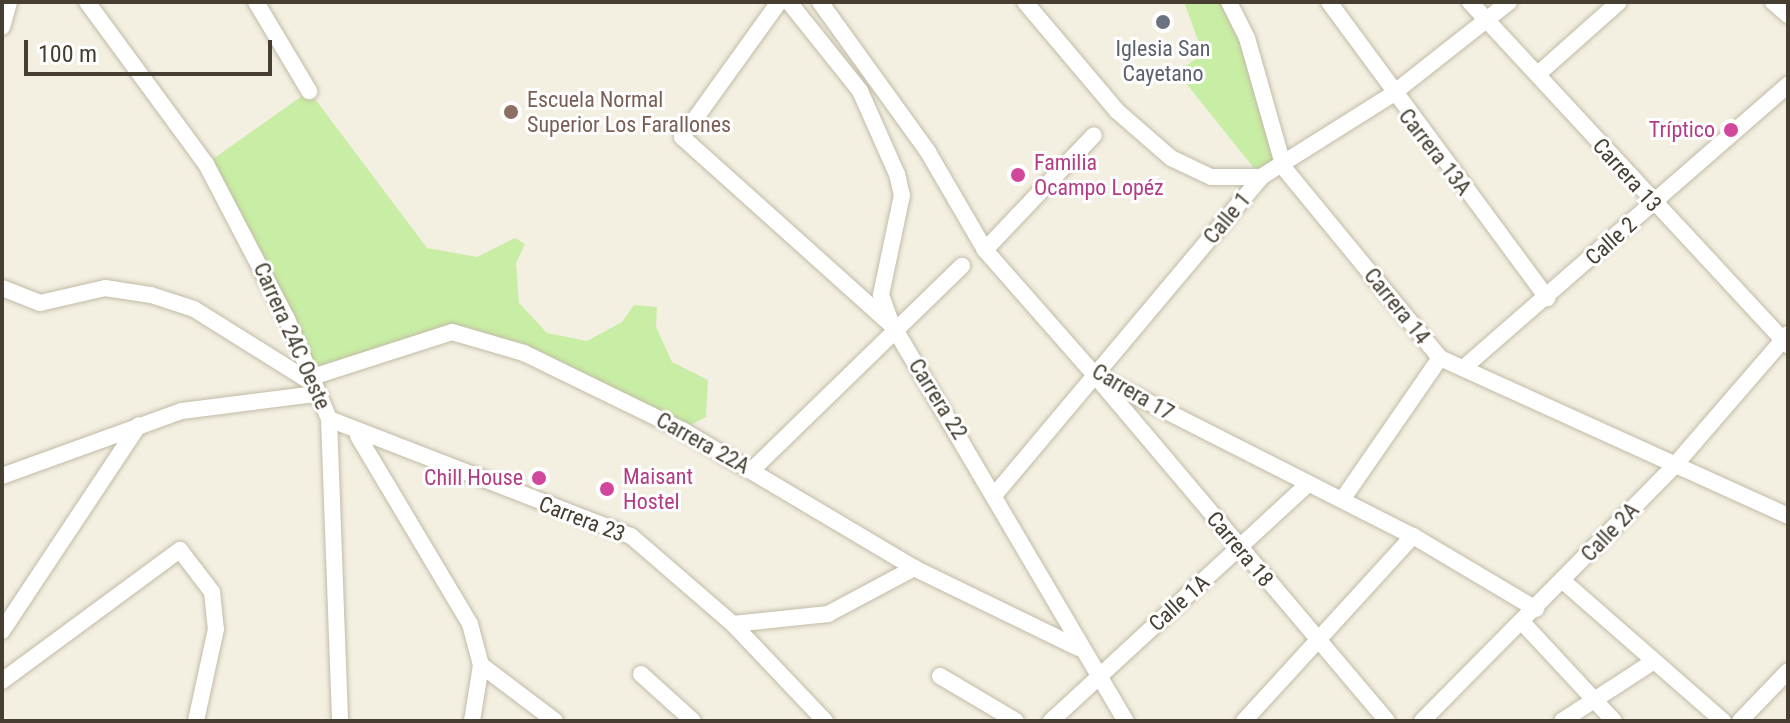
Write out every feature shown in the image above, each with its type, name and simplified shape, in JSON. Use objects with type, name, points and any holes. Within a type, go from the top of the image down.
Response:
[{"type":"street","points":[[2,27],[9,2]]},
{"type":"street","name":"Carrera 24C Oeste","points":[[87,2],[206,164],[287,319],[310,386],[329,419],[340,721]]},
{"type":"street","points":[[256,2],[309,91]]},
{"type":"street","name":"Carrera 22","points":[[779,2],[681,133],[893,326],[997,492],[1079,648],[1126,721]]},
{"type":"street","points":[[789,2],[860,91],[897,174],[902,195],[881,295],[893,326]]},
{"type":"street","name":"Carrera 17","points":[[820,2],[928,152],[985,250],[1095,375],[1413,536],[1536,609]]},
{"type":"street","points":[[1025,2],[1117,111],[1171,158],[1211,177],[1261,177]]},
{"type":"street","name":"Carrera 14","points":[[1229,2],[1256,65],[1284,168],[1440,358],[1468,364],[1675,465],[1788,516]]},
{"type":"street","name":"Carrera 13A","points":[[1329,2],[1391,95],[1547,298]]},
{"type":"street","name":"Carrera 13","points":[[1470,2],[1653,204],[1786,340]]},
{"type":"street","name":"Calle 1","points":[[997,492],[1261,177],[1284,168],[1391,95],[1489,24],[1509,2]]},
{"type":"street","points":[[1538,74],[1619,2]]},
{"type":"street","points":[[1773,2],[1788,15]]},
{"type":"street","name":"Calle 2","points":[[1468,364],[1788,85]]},
{"type":"street","points":[[985,250],[1094,135]]},
{"type":"street","points":[[752,470],[893,326],[962,266]]},
{"type":"street","points":[[2,288],[40,303],[105,288],[151,295],[194,309],[310,386]]},
{"type":"street","name":"Carrera 22A","points":[[2,476],[182,411],[310,386],[452,332],[590,382],[752,470],[914,568],[1079,648]]},
{"type":"street","name":"Calle 2A","points":[[1422,721],[1675,465],[1786,340]]},
{"type":"street","points":[[1342,500],[1440,358]]},
{"type":"street","name":"Carrera 18","points":[[1095,375],[1387,721]]},
{"type":"street","name":"Carrera 23","points":[[329,419],[358,436],[399,444],[519,496],[607,524],[659,554],[733,624],[825,721]]},
{"type":"street","points":[[2,631],[139,425]]},
{"type":"street","points":[[358,436],[452,585],[481,665],[472,721]]},
{"type":"street","name":"Calle 1A","points":[[1051,721],[1307,485]]},
{"type":"street","points":[[1244,721],[1413,536]]},
{"type":"street","points":[[2,681],[180,550],[212,592],[216,629],[196,721]]},
{"type":"street","points":[[733,624],[828,614],[914,568]]},
{"type":"street","points":[[1563,581],[1723,721]]},
{"type":"street","points":[[1522,622],[1614,721]]},
{"type":"street","points":[[1562,721],[1654,661]]},
{"type":"street","points":[[481,665],[555,721]]},
{"type":"street","points":[[1740,721],[1788,671]]},
{"type":"street","points":[[641,674],[693,721]]},
{"type":"street","points":[[940,676],[1016,721]]},
{"type":"green space","points":[[1184,2],[1229,2],[1284,168],[1261,177],[1177,72],[1203,54]]},
{"type":"green space","points":[[309,91],[427,248],[477,257],[515,238],[525,244],[516,263],[519,303],[547,333],[587,341],[622,322],[634,305],[657,307],[656,327],[672,362],[708,380],[706,417],[682,430],[590,382],[452,332],[306,379],[206,164]]},
{"type":"place","name":"Iglesia San Cayetano","points":[[1163,22]]},
{"type":"place","name":"Escuela Normal Superior Los Farallones","points":[[511,112]]},
{"type":"place","name":"Tríptico","points":[[1731,130]]},
{"type":"place","name":"Familia Ocampo Lopéz","points":[[1018,175]]},
{"type":"place","name":"Chill House","points":[[539,478]]},
{"type":"place","name":"Maisant Hostel","points":[[607,489]]}]
